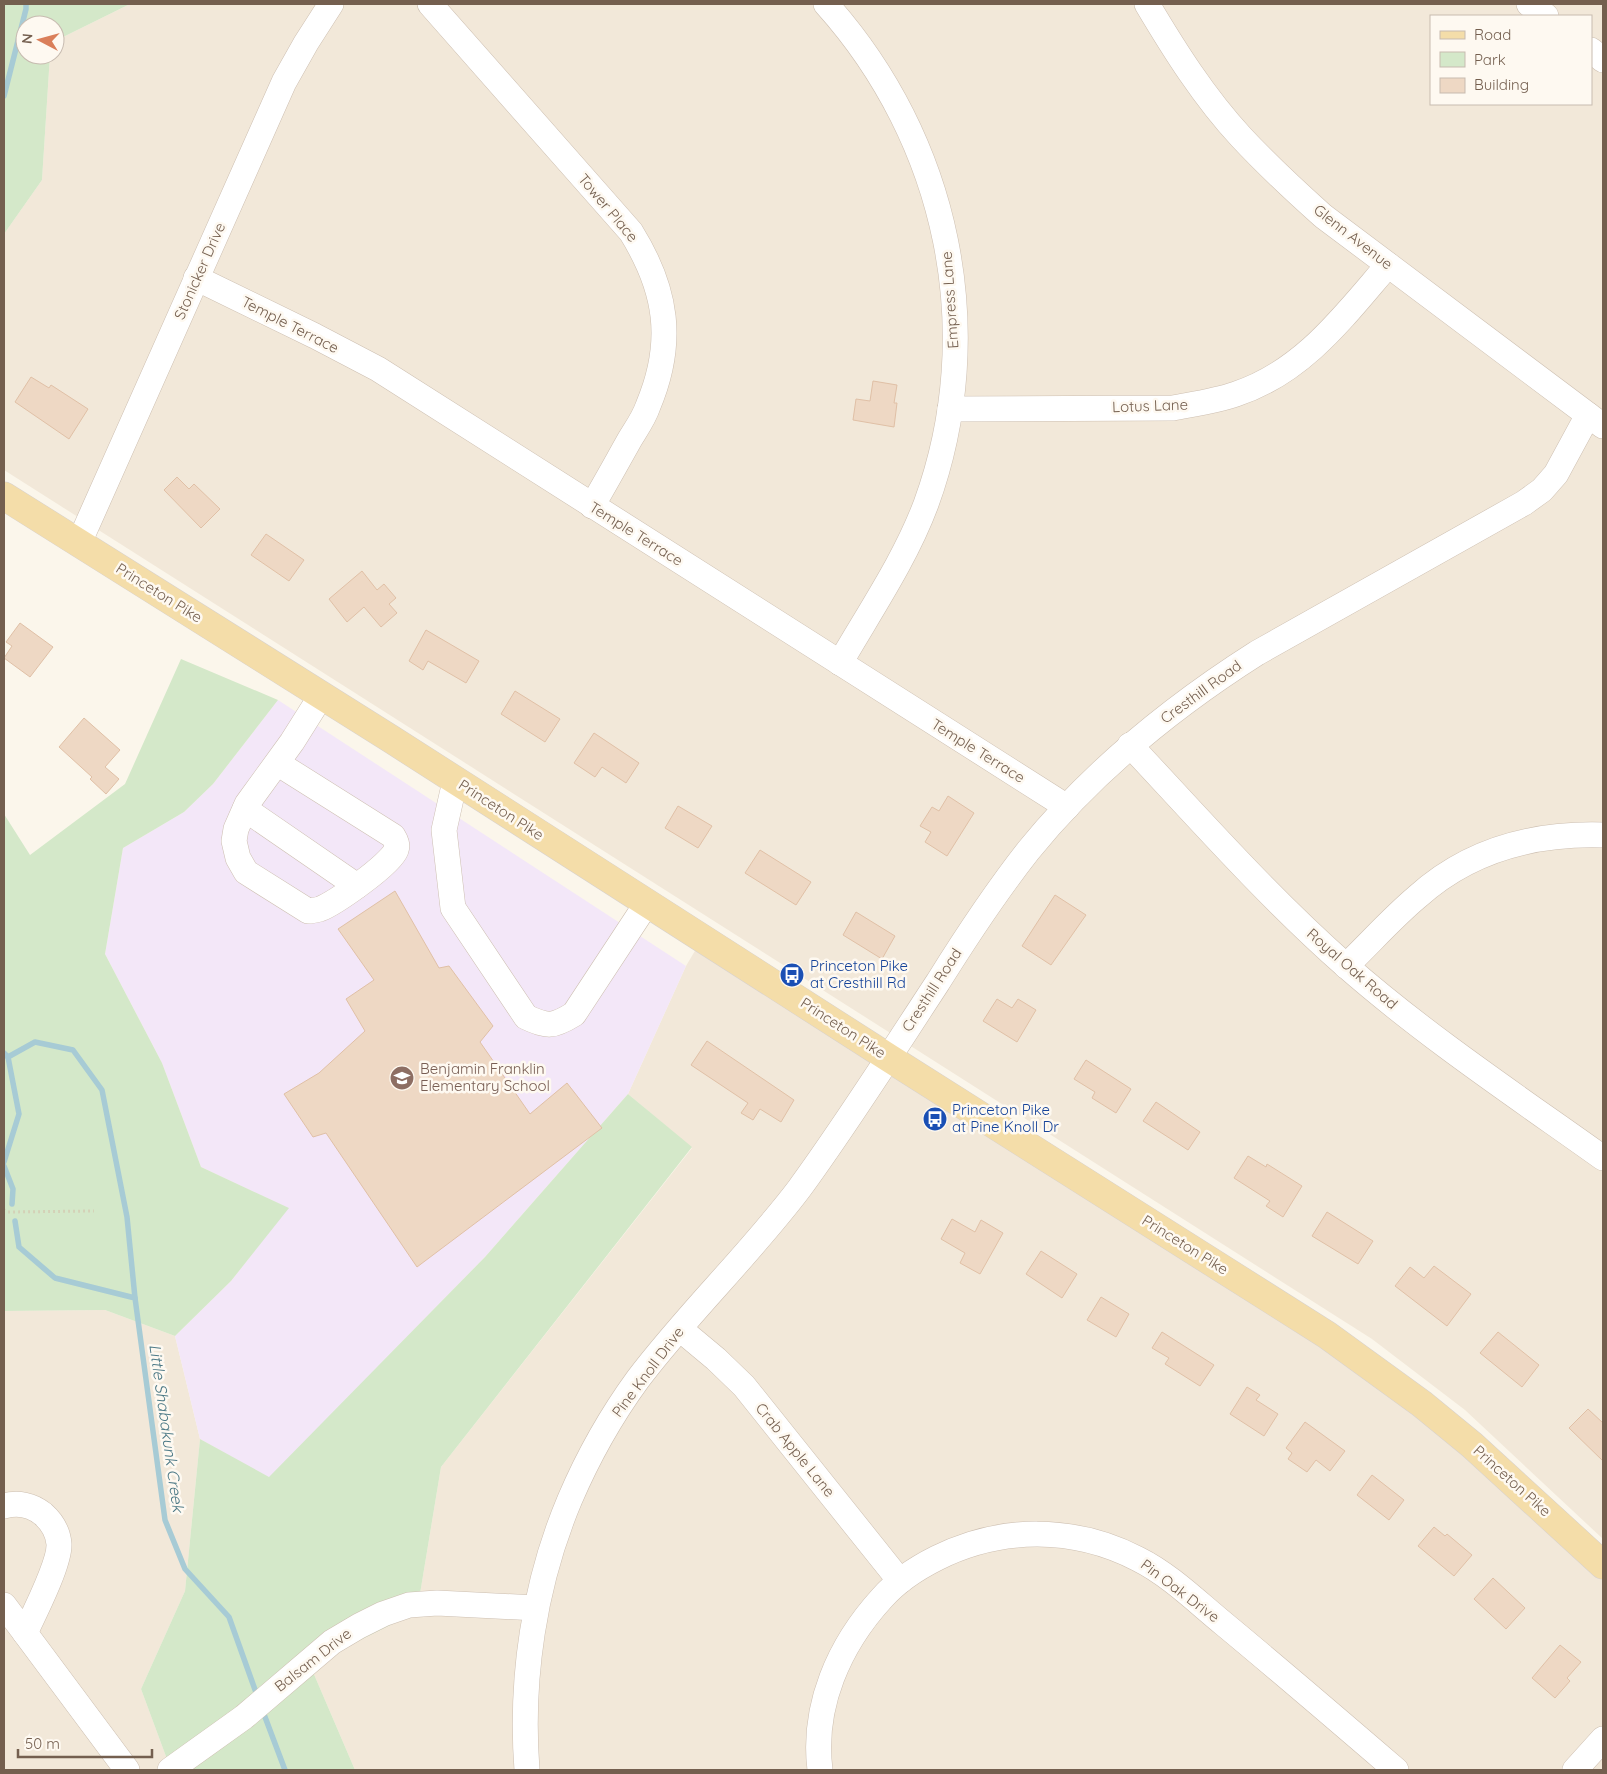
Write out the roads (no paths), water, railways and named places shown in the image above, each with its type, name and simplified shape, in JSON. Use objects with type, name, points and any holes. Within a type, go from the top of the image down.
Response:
[{"type":"main road","name":"Princeton Pike","points":[[4,496],[456,781],[1326,1335],[1422,1404],[1472,1445],[1603,1565]]},
{"type":"street","name":"Stonicker Drive","points":[[79,543],[284,82],[331,4]]},
{"type":"street","name":"Tower Place","points":[[430,4],[631,232],[645,255],[655,280],[661,303],[664,327],[663,354],[657,383],[648,408],[592,506]]},
{"type":"street","name":"Empress Lane","points":[[826,4],[866,53],[889,89],[909,127],[928,175],[941,216],[950,267],[955,318],[955,361],[950,409],[941,454],[926,504],[905,551],[840,663]]},
{"type":"street","name":"Glenn Avenue","points":[[1147,4],[1208,98],[1241,137],[1285,182],[1317,210],[1388,265],[1596,420]]},
{"type":"street","points":[[1530,4],[1545,15]]},
{"type":"street","points":[[1592,51],[1603,60]]},
{"type":"street","name":"Lotus Lane","points":[[950,409],[1173,408],[1206,403],[1238,394],[1268,380],[1296,363],[1321,342],[1388,265]]},
{"type":"street","name":"Temple Terrace","points":[[196,278],[378,369],[1067,808]]},
{"type":"street","name":"Cresthill Road","points":[[889,1058],[990,901],[1030,849],[1067,808],[1130,746],[1190,698],[1257,653],[1530,499],[1542,490],[1556,474],[1596,420]]},
{"type":"street","points":[[277,763],[393,836],[397,842],[396,849],[387,862],[357,886],[320,909],[308,911],[246,872],[238,858],[234,842],[236,829],[245,809],[321,696]]},
{"type":"street","name":"Royal Oak Road","points":[[1130,746],[1253,877],[1346,966],[1456,1054],[1603,1158]]},
{"type":"street","points":[[456,781],[444,830],[453,908],[526,1018],[542,1024],[558,1023],[574,1014],[647,903]]},
{"type":"street","points":[[245,809],[357,886]]},
{"type":"street","points":[[1346,966],[1417,896],[1442,877],[1469,862],[1497,849],[1532,840],[1567,835],[1603,835]]},
{"type":"street","name":"Pine Knoll Drive","points":[[527,1770],[525,1747],[526,1696],[530,1646],[536,1608],[552,1548],[569,1501],[591,1455],[610,1420],[639,1379],[796,1192],[834,1140],[889,1058]]},
{"type":"street","name":"Crab Apple Lane","points":[[680,1329],[716,1359],[744,1386],[900,1581]]},
{"type":"street","points":[[4,1506],[24,1504],[38,1510],[49,1519],[56,1531],[59,1544],[57,1559],[25,1633]]},
{"type":"street","name":"Pin Oak Drive","points":[[820,1770],[820,1728],[825,1700],[834,1671],[848,1640],[866,1616],[886,1593],[925,1564],[956,1548],[1015,1534],[1049,1534],[1082,1538],[1112,1547],[1139,1559],[1165,1576],[1293,1681],[1396,1770]]},
{"type":"street","name":"Balsam Drive","points":[[170,1770],[244,1717],[332,1642],[384,1614],[409,1605],[438,1602],[536,1608]]},
{"type":"street","points":[[4,1604],[127,1770]]},
{"type":"street","points":[[1575,1770],[1603,1739]]},
{"type":"waterway","name":"Little Shabakunk Creek","points":[[4,96],[26,4]]},
{"type":"waterway","name":"Little Shabakunk Creek","points":[[4,1053],[8,1057],[35,1042],[73,1050],[102,1090],[127,1217],[135,1298]]},
{"type":"waterway","name":"Little Shabakunk Creek","points":[[4,1162],[19,1114],[8,1057]]},
{"type":"waterway","name":"Little Shabakunk Creek","points":[[4,1166],[13,1189],[12,1204]]},
{"type":"waterway","name":"Little Shabakunk Creek","points":[[15,1221],[19,1247],[55,1278],[135,1298],[165,1520],[185,1569],[229,1617],[258,1698]]},
{"type":"waterway","name":"Little Shabakunk Creek","points":[[262,1709],[285,1770]]},
{"type":"place","name":"Princeton Pike at Cresthill Rd","points":[[792,975]]},
{"type":"place","name":"Benjamin Franklin Elementary School","points":[[402,1078]]},
{"type":"place","name":"Princeton Pike at Pine Knoll Dr","points":[[935,1119]]}]
